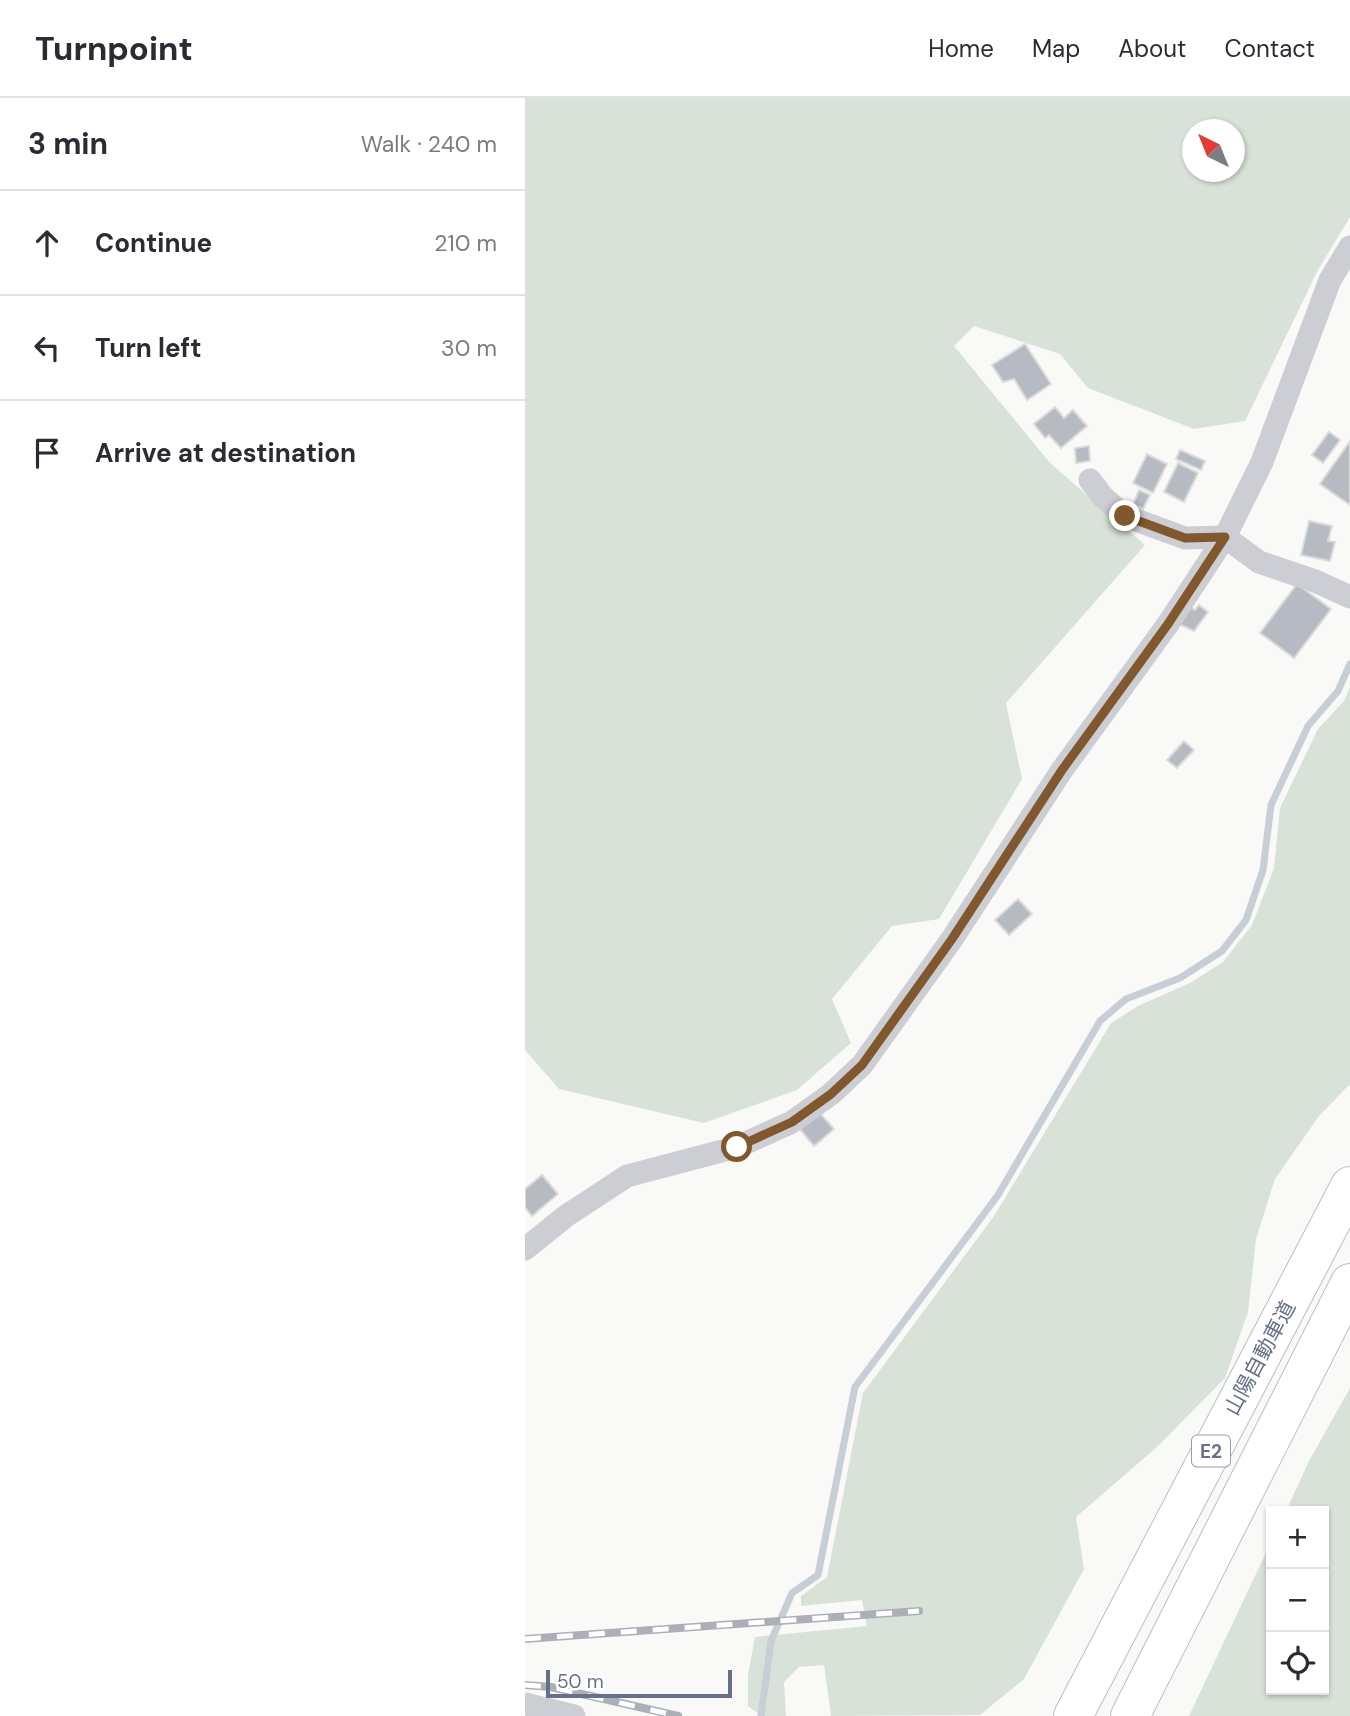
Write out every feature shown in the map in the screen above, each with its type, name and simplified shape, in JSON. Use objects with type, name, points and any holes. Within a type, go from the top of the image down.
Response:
[{"type":"highway","name":"山陽自動車道","points":[[1073,1716],[1350,1185]]},
{"type":"highway","name":"E2","points":[[1130,1716],[1350,1283]]},
{"type":"street","points":[[525,1249],[566,1216],[627,1176],[737,1147],[792,1122],[831,1094],[862,1065],[952,939],[1062,770],[1168,624],[1225,537],[1262,462],[1330,280],[1350,247]]},
{"type":"street","points":[[1090,480],[1103,498],[1125,516],[1185,538],[1225,537],[1259,562],[1350,597]]},
{"type":"street","points":[[525,1704],[574,1716]]},
{"type":"shaded area","points":[[525,98],[1350,98],[1350,217],[1318,270],[1245,421],[1194,429],[1088,388],[1060,354],[974,326],[954,346],[1050,463],[1145,545],[1006,703],[1022,779],[939,919],[892,926],[832,999],[851,1043],[797,1090],[704,1123],[559,1089],[525,1050]]},
{"type":"shaded area","points":[[1350,687],[1350,1084],[1319,1116],[1275,1179],[1256,1239],[1248,1312],[1225,1378],[1157,1447],[1076,1517],[1084,1569],[1024,1679],[980,1715],[831,1716],[824,1665],[799,1667],[784,1682],[786,1716],[761,1716],[748,1706],[748,1675],[755,1637],[867,1626],[862,1600],[801,1606],[801,1596],[827,1577],[863,1393],[994,1216],[1111,1023],[1138,1006],[1190,983],[1223,962],[1252,925],[1274,868],[1280,808],[1318,729],[1344,701]]},
{"type":"shaded area","points":[[1350,1388],[1350,1716],[1189,1716],[1266,1553],[1266,1695],[1329,1695],[1329,1506],[1288,1506],[1309,1461]]},
{"type":"building","points":[[1025,344],[1051,384],[1027,400],[1014,379],[1003,382],[992,365]]},
{"type":"building","points":[[1055,407],[1064,418],[1073,410],[1087,426],[1061,448],[1049,435],[1045,438],[1034,424]]},
{"type":"building","points":[[1329,432],[1340,440],[1323,463],[1312,455]]},
{"type":"building","points":[[1350,441],[1350,505],[1320,484]]},
{"type":"building","points":[[1089,446],[1090,461],[1076,463],[1075,448]]},
{"type":"building","points":[[1180,450],[1205,461],[1201,470],[1176,459]]},
{"type":"building","points":[[1147,454],[1167,464],[1153,493],[1133,483]]},
{"type":"building","points":[[1178,463],[1198,473],[1184,502],[1164,492]]},
{"type":"building","points":[[1139,490],[1150,495],[1143,509],[1133,504]]},
{"type":"building","points":[[1309,521],[1332,526],[1328,541],[1335,542],[1330,561],[1301,555]]},
{"type":"building","points":[[1297,584],[1331,609],[1294,658],[1260,633]]},
{"type":"building","points":[[1199,605],[1208,612],[1194,631],[1179,624],[1191,607],[1195,610]]},
{"type":"building","points":[[1184,741],[1194,750],[1177,768],[1167,760]]},
{"type":"building","points":[[1018,899],[1032,914],[1009,935],[995,920]]},
{"type":"building","points":[[817,1110],[834,1129],[814,1146],[798,1127]]},
{"type":"building","points":[[542,1175],[558,1194],[532,1216],[525,1207],[525,1189]]},
{"type":"waterway","points":[[761,1716],[771,1641],[792,1593],[818,1575],[855,1387],[998,1195],[1100,1021],[1126,999],[1180,978],[1222,951],[1246,920],[1263,870],[1271,805],[1308,726],[1338,691],[1350,664]]},
{"type":"railway","points":[[525,1639],[919,1611]]},
{"type":"railway","points":[[525,1685],[551,1687],[678,1716]]},
{"type":"route","points":[[737,1147],[792,1122],[831,1094],[862,1065],[952,939],[1062,770],[1168,624],[1225,537],[1185,538],[1125,516]]}]
